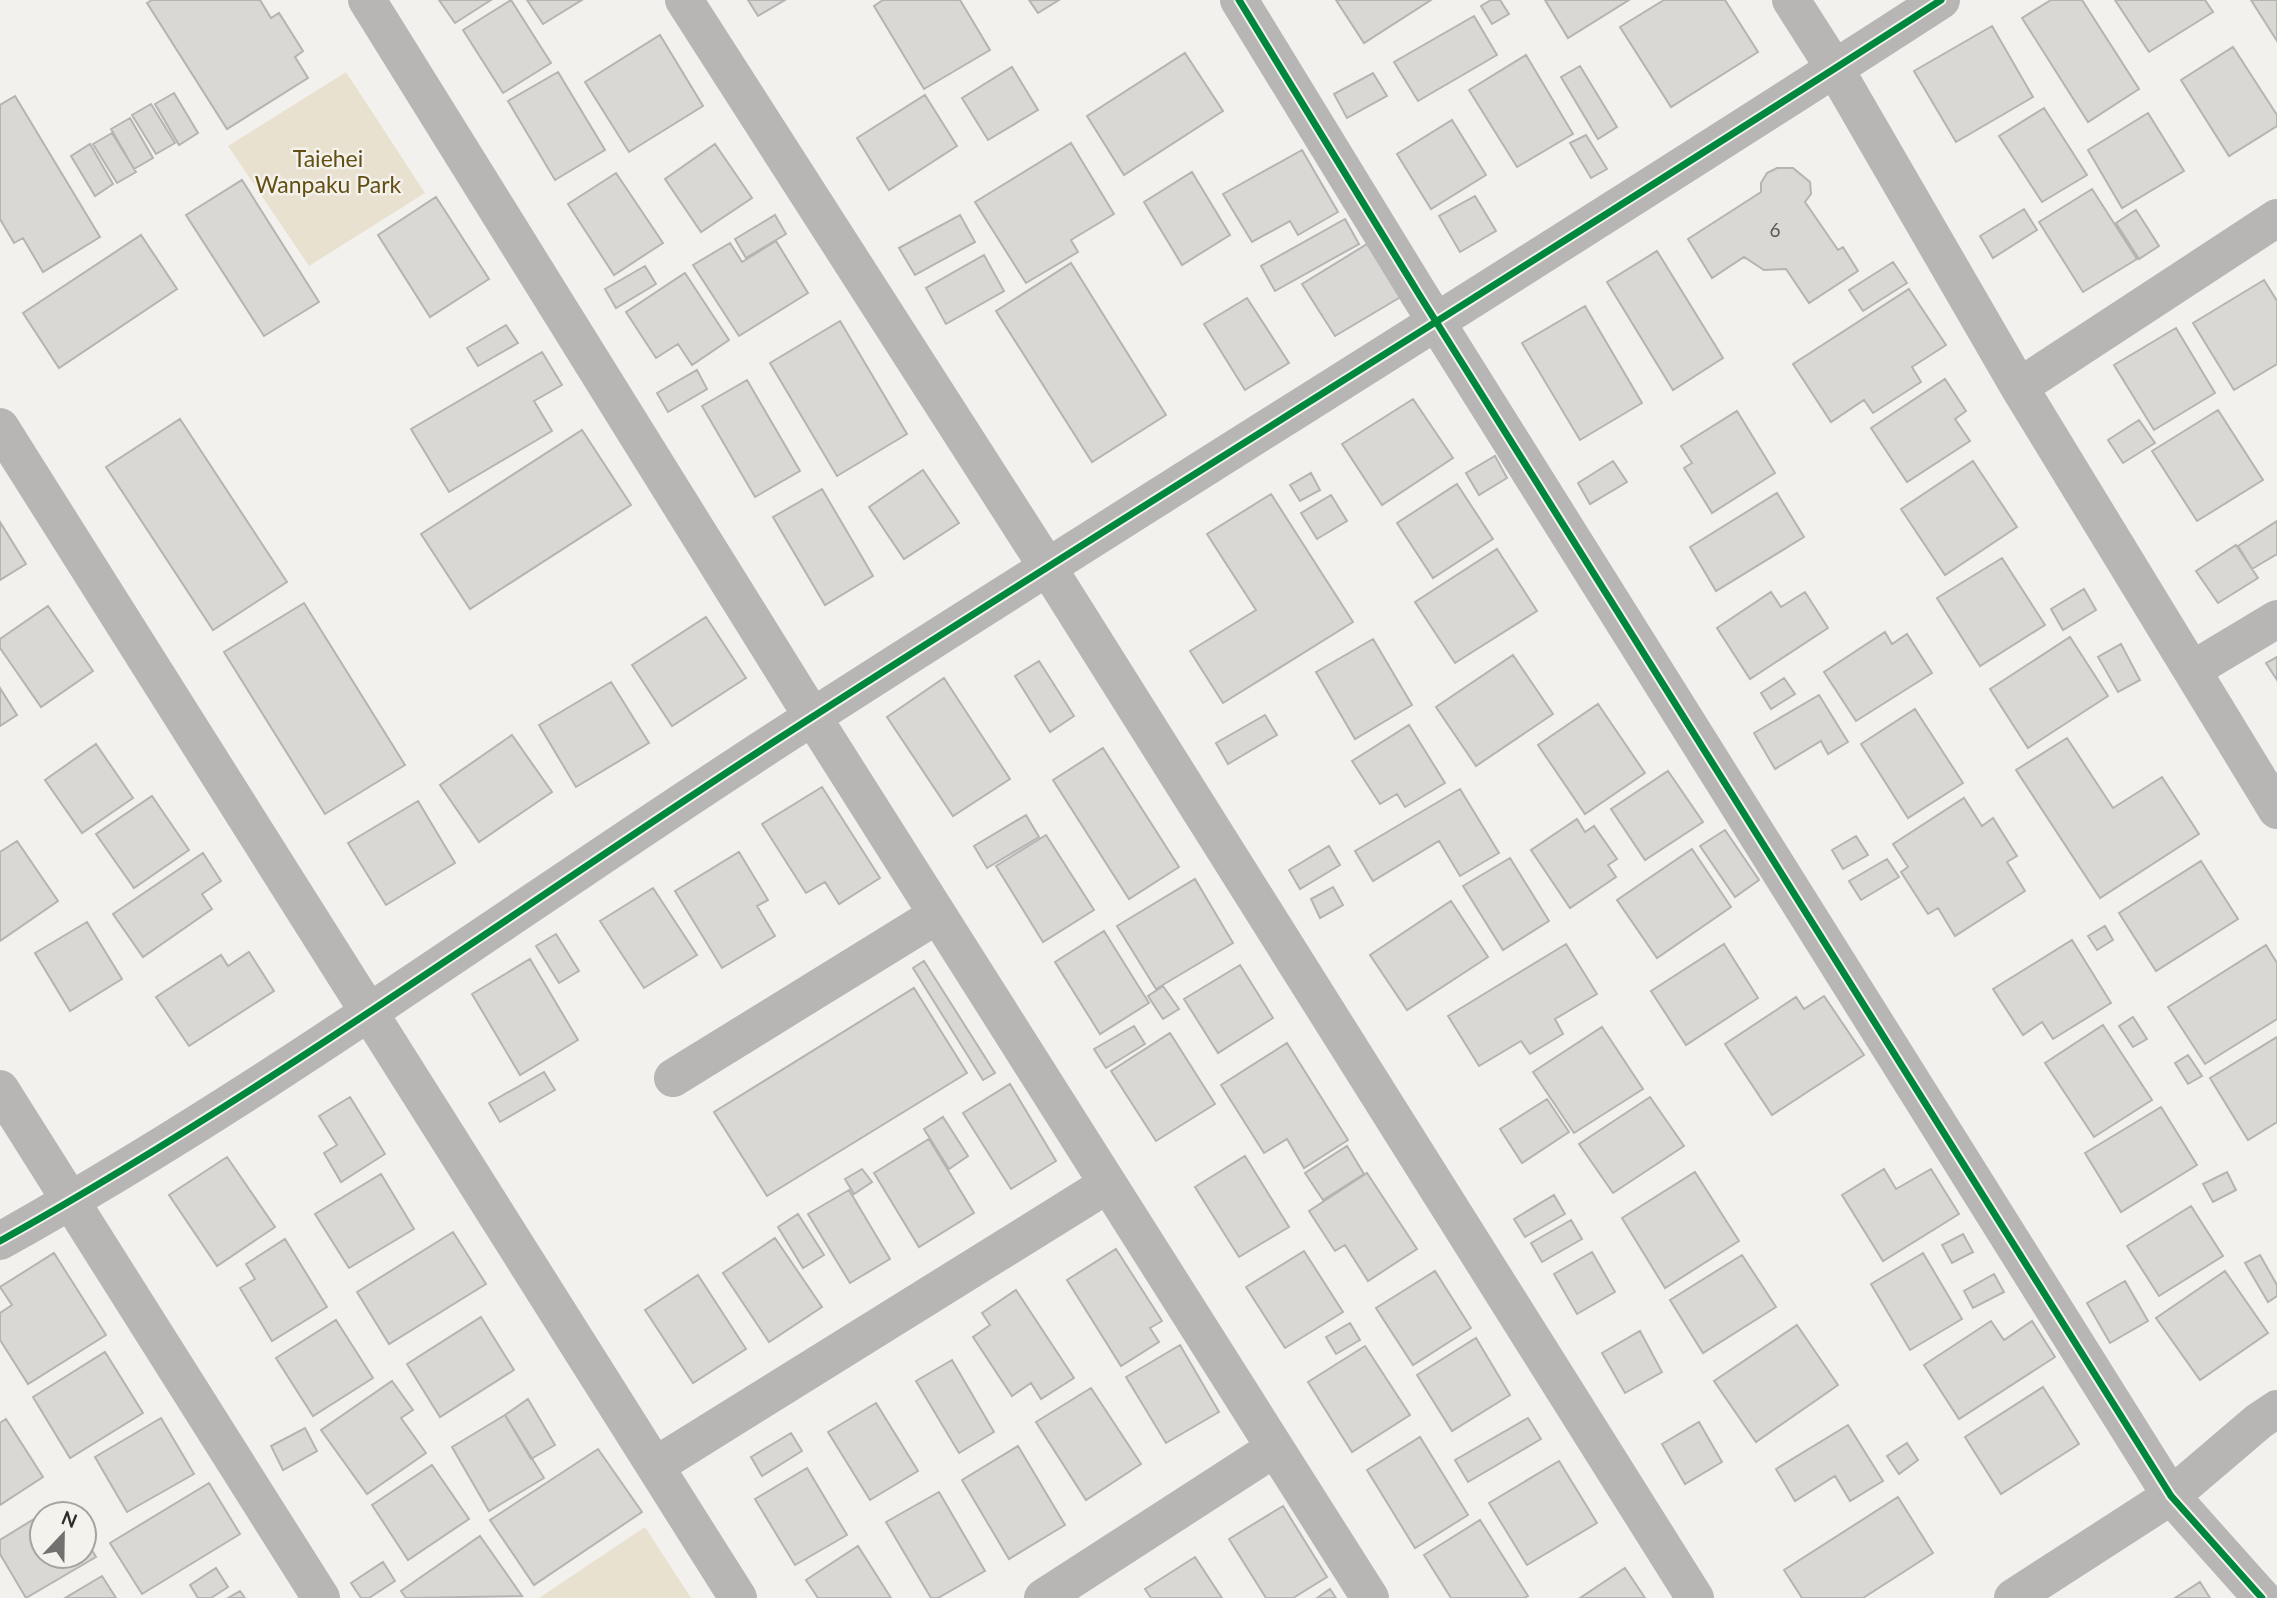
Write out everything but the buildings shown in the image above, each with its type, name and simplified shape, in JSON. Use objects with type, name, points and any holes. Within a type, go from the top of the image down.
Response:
[{"type":"street","points":[[367,0],[812,716],[1370,1598]]},
{"type":"street","points":[[684,0],[1048,568],[1695,1598]]},
{"type":"street","points":[[1239,0],[1436,321],[2171,1496],[2262,1598]]},
{"type":"street","points":[[1791,0],[1835,69],[2019,387],[2277,810]]},
{"type":"street","points":[[0,1241],[71,1202],[368,1013],[812,716],[1941,0]]},
{"type":"street","points":[[2019,387],[2277,218]]},
{"type":"street","points":[[0,427],[738,1598]]},
{"type":"street","points":[[2192,670],[2277,619]]},
{"type":"street","points":[[673,1078],[937,915]]},
{"type":"street","points":[[0,1089],[321,1598]]},
{"type":"street","points":[[654,1466],[1108,1184]]},
{"type":"street","points":[[2013,1598],[2171,1496],[2259,1421],[2277,1409]]},
{"type":"street","points":[[1043,1598],[1275,1448]]},
{"type":"green space","name":"Taiehei Wanpaku Park","points":[[346,72],[425,193],[309,266],[228,146]]},
{"type":"green space","points":[[645,1527],[691,1598],[539,1598]]},
{"type":"cycle path","points":[[1239,0],[1420,296],[2171,1496],[2262,1598]]},
{"type":"cycle path","points":[[0,1241],[105,1180],[311,1051],[817,714],[1941,0]]}]
